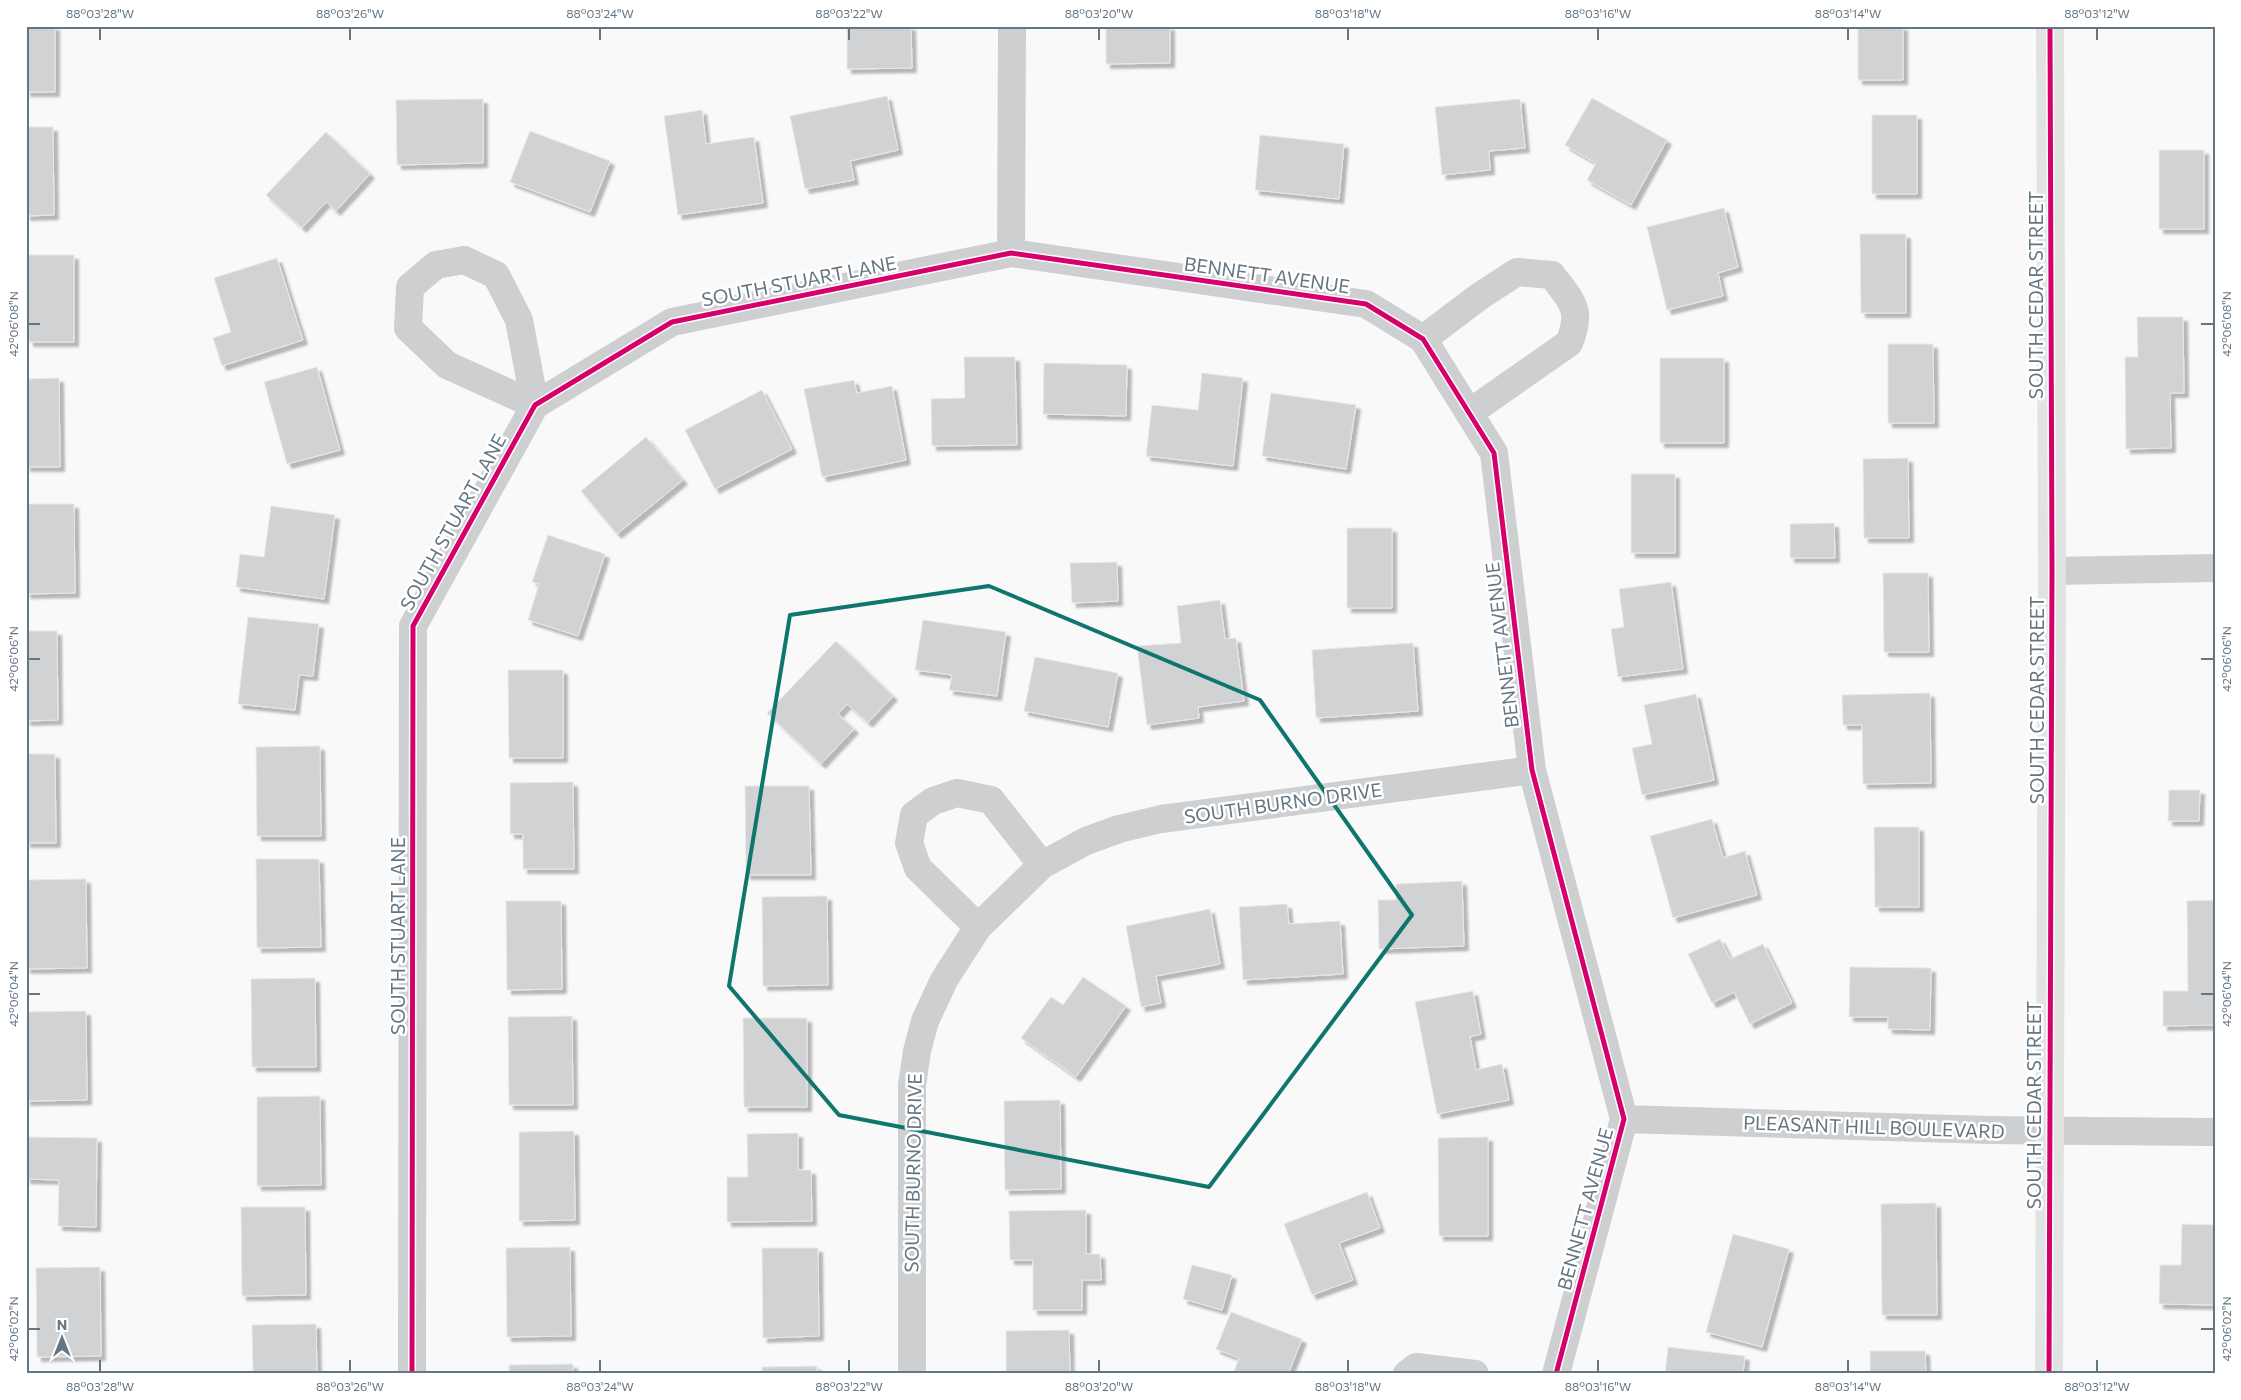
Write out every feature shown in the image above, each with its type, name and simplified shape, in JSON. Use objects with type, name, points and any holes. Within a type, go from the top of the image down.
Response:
[{"type":"street","points":[[1010,253],[1012,26]]},
{"type":"street","name":"SOUTH CEDAR STREET","points":[[2049,1374],[2052,571],[2050,26]]},
{"type":"street","name":"BENNETT AVENUE","points":[[1010,253],[1366,304],[1422,339],[1494,452],[1532,770],[1624,1119],[1556,1374]]},
{"type":"street","name":"SOUTH STUART LANE","points":[[412,1374],[413,626],[535,406],[672,322],[1010,253]]},
{"type":"street","points":[[464,260],[496,274],[518,320],[535,406],[447,365],[408,328],[410,287],[436,265],[464,260]]},
{"type":"street","points":[[1422,339],[1480,296],[1517,272],[1552,275],[1573,304],[1576,325],[1568,343],[1469,413]]},
{"type":"street","points":[[2052,571],[2215,568]]},
{"type":"street","name":"SOUTH BURNO DRIVE","points":[[912,1374],[911,1119],[912,1085],[917,1051],[925,1021],[944,980],[978,927],[1042,865],[1086,841],[1119,829],[1161,819],[1532,770]]},
{"type":"street","points":[[978,927],[918,868],[908,843],[914,814],[933,801],[958,793],[991,800],[1042,865]]},
{"type":"street","name":"PLEASANT HILL BOULEVARD","points":[[1624,1119],[2049,1131],[2215,1132]]},
{"type":"street","points":[[1407,1374],[1416,1366],[1475,1374]]},
{"type":"highlighted area","points":[[989,586],[1260,700],[1412,915],[1209,1187],[839,1115],[729,986],[790,615]]},
{"type":"building","points":[[26,26],[55,26],[55,92],[26,92]]},
{"type":"building","points":[[847,26],[911,26],[912,68],[847,69]]},
{"type":"building","points":[[1106,26],[1170,26],[1170,63],[1106,64]]},
{"type":"building","points":[[1858,26],[1903,26],[1903,80],[1858,80]]},
{"type":"building","points":[[887,96],[898,150],[850,161],[854,180],[805,189],[790,116]]},
{"type":"building","points":[[1592,98],[1667,140],[1631,205],[1587,180],[1596,163],[1565,145]]},
{"type":"building","points":[[483,99],[483,163],[397,165],[396,100]]},
{"type":"building","points":[[1520,99],[1525,148],[1489,151],[1490,170],[1442,175],[1435,107]]},
{"type":"building","points":[[702,110],[706,144],[754,137],[763,203],[678,215],[664,116]]},
{"type":"building","points":[[1872,115],[1917,115],[1917,194],[1872,194]]},
{"type":"building","points":[[26,127],[53,127],[54,215],[26,216]]},
{"type":"building","points":[[530,131],[610,161],[590,212],[510,182]]},
{"type":"building","points":[[326,132],[370,174],[336,211],[326,202],[302,228],[266,195]]},
{"type":"building","points":[[1260,135],[1344,144],[1339,199],[1255,190]]},
{"type":"building","points":[[2159,150],[2204,150],[2204,229],[2159,229]]},
{"type":"building","points":[[1724,208],[1738,267],[1718,273],[1723,296],[1667,310],[1647,227]]},
{"type":"building","points":[[1860,234],[1906,234],[1906,313],[1861,313]]},
{"type":"building","points":[[26,255],[74,255],[74,342],[29,342]]},
{"type":"building","points":[[277,258],[303,340],[222,366],[213,338],[231,332],[214,278]]},
{"type":"building","points":[[2215,314],[2215,356],[2214,356]]},
{"type":"building","points":[[2137,317],[2183,317],[2184,393],[2170,393],[2171,448],[2126,449],[2125,357],[2138,357]]},
{"type":"building","points":[[1888,344],[1933,344],[1934,423],[1888,423]]},
{"type":"building","points":[[964,357],[1015,357],[1017,445],[932,446],[931,399],[965,398]]},
{"type":"building","points":[[1660,358],[1724,358],[1724,443],[1660,443]]},
{"type":"building","points":[[1044,363],[1127,365],[1126,416],[1043,414]]},
{"type":"building","points":[[317,367],[340,450],[287,464],[264,382]]},
{"type":"building","points":[[1202,373],[1243,378],[1233,466],[1146,456],[1152,405],[1198,410]]},
{"type":"building","points":[[59,378],[60,467],[26,467],[26,379]]},
{"type":"building","points":[[854,380],[857,393],[892,386],[906,460],[822,477],[804,389]]},
{"type":"building","points":[[762,390],[792,449],[715,489],[685,430]]},
{"type":"building","points":[[1271,393],[1356,405],[1346,469],[1262,456]]},
{"type":"building","points":[[646,437],[683,480],[617,534],[581,491]]},
{"type":"building","points":[[1908,458],[1909,538],[1864,538],[1863,459]]},
{"type":"building","points":[[1631,474],[1675,474],[1675,553],[1631,553]]},
{"type":"building","points":[[26,504],[74,504],[75,593],[26,594]]},
{"type":"building","points":[[271,506],[335,515],[324,599],[236,587],[240,554],[264,557]]},
{"type":"building","points":[[1834,523],[1835,558],[1790,558],[1790,524]]},
{"type":"building","points":[[1347,528],[1392,528],[1392,608],[1347,608]]},
{"type":"building","points":[[548,535],[605,554],[578,636],[528,620],[539,584],[532,582]]},
{"type":"building","points":[[1117,562],[1118,601],[1072,603],[1070,563]]},
{"type":"building","points":[[1883,573],[1928,573],[1929,652],[1884,652]]},
{"type":"building","points":[[1671,582],[1683,669],[1618,677],[1611,629],[1624,627],[1619,589]]},
{"type":"building","points":[[1220,600],[1225,639],[1236,638],[1244,701],[1198,707],[1199,718],[1147,725],[1137,646],[1181,643],[1177,606]]},
{"type":"building","points":[[248,617],[319,624],[313,676],[299,675],[295,710],[238,704]]},
{"type":"building","points":[[923,620],[1006,632],[997,696],[949,690],[952,675],[915,670]]},
{"type":"building","points":[[26,631],[57,631],[58,720],[26,721]]},
{"type":"building","points":[[836,641],[893,696],[868,723],[847,704],[838,714],[854,729],[821,764],[767,713]]},
{"type":"building","points":[[1413,643],[1418,711],[1316,718],[1312,650]]},
{"type":"building","points":[[1035,657],[1118,673],[1108,727],[1024,711]]},
{"type":"building","points":[[508,670],[563,670],[563,758],[509,758]]},
{"type":"building","points":[[1930,693],[1931,783],[1863,784],[1862,725],[1843,725],[1842,695]]},
{"type":"building","points":[[1696,694],[1714,780],[1642,795],[1632,748],[1652,744],[1644,705]]},
{"type":"building","points":[[320,746],[321,836],[257,836],[256,747]]},
{"type":"building","points":[[26,754],[55,754],[56,843],[26,843]]},
{"type":"building","points":[[573,782],[574,869],[523,869],[523,834],[510,834],[510,783]]},
{"type":"building","points":[[745,786],[809,786],[811,875],[746,875]]},
{"type":"building","points":[[2169,790],[2200,790],[2199,821],[2168,821]]},
{"type":"building","points":[[1712,819],[1723,858],[1745,851],[1757,895],[1673,918],[1650,836]]},
{"type":"building","points":[[1874,827],[1919,827],[1919,907],[1875,907]]},
{"type":"building","points":[[256,859],[319,859],[321,947],[257,948]]},
{"type":"building","points":[[86,879],[87,968],[26,969],[26,880]]},
{"type":"building","points":[[1462,881],[1464,946],[1379,949],[1378,900],[1396,900],[1396,884]]},
{"type":"building","points":[[827,896],[828,985],[763,986],[762,897]]},
{"type":"building","points":[[2215,900],[2215,1025],[2163,1026],[2163,991],[2188,991],[2187,901]]},
{"type":"building","points":[[506,901],[561,901],[562,989],[507,990]]},
{"type":"building","points":[[1287,904],[1289,924],[1340,921],[1343,974],[1243,980],[1239,907]]},
{"type":"building","points":[[1210,909],[1220,964],[1156,976],[1161,1003],[1141,1007],[1126,926]]},
{"type":"building","points":[[1720,939],[1730,959],[1763,944],[1792,1003],[1750,1024],[1734,992],[1712,1003],[1688,954]]},
{"type":"building","points":[[1850,967],[1931,968],[1930,1030],[1888,1029],[1888,1017],[1849,1017]]},
{"type":"building","points":[[1083,977],[1126,1006],[1076,1077],[1021,1038],[1051,997],[1063,1005]]},
{"type":"building","points":[[315,978],[316,1067],[252,1067],[251,979]]},
{"type":"building","points":[[1473,991],[1481,1034],[1470,1037],[1476,1070],[1502,1064],[1509,1100],[1437,1114],[1415,1002]]},
{"type":"building","points":[[86,1011],[87,1100],[26,1101],[26,1012]]},
{"type":"building","points":[[572,1016],[573,1105],[509,1105],[508,1017]]},
{"type":"building","points":[[743,1018],[807,1018],[807,1107],[744,1107]]},
{"type":"building","points":[[320,1096],[321,1185],[257,1186],[257,1097]]},
{"type":"building","points":[[1060,1100],[1061,1189],[1005,1190],[1004,1101]]},
{"type":"building","points":[[574,1131],[575,1220],[519,1221],[519,1132]]},
{"type":"building","points":[[798,1133],[798,1170],[811,1170],[812,1221],[727,1222],[727,1177],[748,1177],[747,1134]]},
{"type":"building","points":[[26,1137],[97,1138],[96,1227],[58,1226],[59,1180],[26,1179]]},
{"type":"building","points":[[1488,1137],[1488,1236],[1439,1236],[1438,1138]]},
{"type":"building","points":[[1367,1192],[1380,1228],[1339,1243],[1353,1280],[1312,1295],[1284,1224]]},
{"type":"building","points":[[1936,1203],[1937,1315],[1882,1315],[1881,1204]]},
{"type":"building","points":[[241,1207],[305,1207],[306,1295],[242,1296]]},
{"type":"building","points":[[1086,1210],[1086,1254],[1100,1254],[1101,1280],[1082,1280],[1082,1310],[1033,1310],[1033,1260],[1010,1260],[1009,1211]]},
{"type":"building","points":[[2182,1224],[2215,1225],[2215,1305],[2159,1304],[2160,1265],[2181,1265]]},
{"type":"building","points":[[1733,1234],[1789,1249],[1762,1347],[1706,1332]]},
{"type":"building","points":[[570,1247],[571,1336],[507,1337],[506,1248]]},
{"type":"building","points":[[762,1248],[818,1248],[819,1336],[763,1338]]},
{"type":"building","points":[[1192,1265],[1232,1275],[1222,1310],[1183,1299]]},
{"type":"building","points":[[100,1267],[101,1356],[37,1357],[36,1268]]},
{"type":"building","points":[[1231,1312],[1302,1339],[1288,1374],[1233,1374],[1239,1358],[1216,1349]]},
{"type":"building","points":[[316,1324],[317,1374],[253,1374],[252,1325]]},
{"type":"building","points":[[1069,1330],[1070,1374],[1006,1374],[1006,1331]]},
{"type":"building","points":[[1668,1347],[1745,1356],[1743,1374],[1665,1374]]},
{"type":"building","points":[[1870,1351],[1925,1351],[1926,1374],[1870,1374]]},
{"type":"building","points":[[573,1364],[573,1374],[509,1374],[509,1365]]},
{"type":"building","points":[[817,1366],[817,1374],[762,1374],[762,1367]]},
{"type":"cycle path","points":[[2049,1374],[2052,571],[2050,26]]},
{"type":"cycle path","points":[[412,1374],[413,626],[535,405],[672,322],[1011,253],[1366,304],[1423,339],[1494,453],[1532,770],[1624,1119],[1556,1374]]}]
